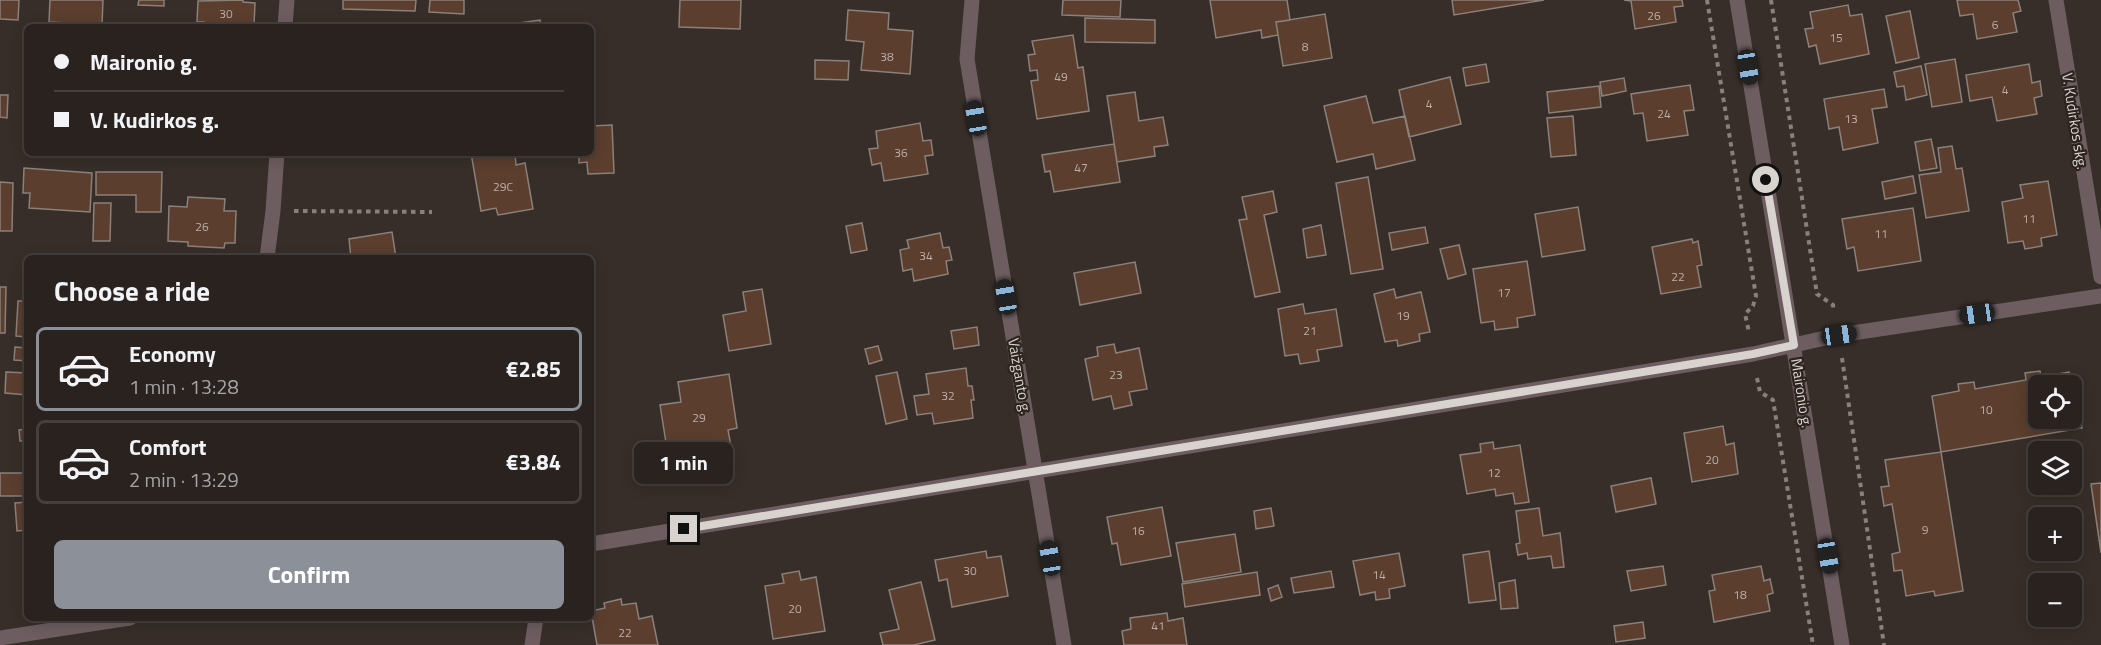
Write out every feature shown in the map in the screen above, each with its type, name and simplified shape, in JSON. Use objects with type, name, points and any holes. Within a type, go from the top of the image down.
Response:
[{"type":"street","points":[[285,24],[287,0]]},
{"type":"street","name":"Vaižganto g.","points":[[972,0],[967,59],[1064,645]]},
{"type":"street","name":"Maironio g.","points":[[1737,0],[1842,645]]},
{"type":"street","name":"V. Kudirkos skg.","points":[[2056,0],[2101,277]]},
{"type":"street","points":[[267,255],[277,156]]},
{"type":"street","points":[[594,544],[1753,354],[1839,335],[2101,296]]},
{"type":"street","points":[[0,638],[110,621]]},
{"type":"street","points":[[532,645],[536,621]]},
{"type":"path","points":[[1707,0],[1756,296],[1753,306],[1745,314],[1760,392],[1773,400],[1814,645]]},
{"type":"path","points":[[273,211],[432,212]]},
{"type":"building","points":[[0,0],[19,0],[18,20],[0,19]]},
{"type":"building","points":[[50,0],[103,0],[102,24],[49,22]]},
{"type":"building","points":[[139,0],[164,0],[164,6],[138,5]]},
{"type":"building","points":[[243,0],[243,2],[255,3],[254,24],[197,22],[198,1]]},
{"type":"building","points":[[343,0],[416,0],[415,11],[343,9]]},
{"type":"building","points":[[430,0],[464,0],[464,14],[429,12]]},
{"type":"building","points":[[680,0],[741,0],[740,29],[679,27]]},
{"type":"building","points":[[1063,0],[1121,0],[1120,17],[1062,15]]},
{"type":"building","points":[[1210,0],[1287,0],[1290,20],[1276,22],[1278,35],[1262,38],[1261,30],[1216,38]]},
{"type":"building","points":[[1452,0],[1544,0],[1454,15]]},
{"type":"building","points":[[1624,0],[1682,0],[1683,6],[1674,7],[1676,22],[1635,29],[1631,1]]},
{"type":"building","points":[[1957,0],[2018,0],[2021,11],[2013,13],[2017,32],[1977,39],[1973,14],[1960,16]]},
{"type":"building","points":[[1848,5],[1850,16],[1862,14],[1869,54],[1820,64],[1816,45],[1809,47],[1805,29],[1813,28],[1810,12]]},
{"type":"building","points":[[848,10],[889,13],[888,29],[913,31],[910,74],[861,70],[864,42],[846,40]]},
{"type":"building","points":[[1910,11],[1919,58],[1896,63],[1886,16]]},
{"type":"building","points":[[1325,14],[1332,58],[1283,66],[1276,22]]},
{"type":"building","points":[[1085,18],[1155,20],[1155,43],[1085,42]]},
{"type":"building","points":[[540,20],[541,24],[512,24]]},
{"type":"building","points":[[1073,35],[1078,68],[1083,67],[1089,111],[1037,119],[1031,81],[1038,80],[1037,70],[1030,71],[1028,55],[1035,54],[1032,41]]},
{"type":"building","points":[[1955,59],[1962,102],[1932,107],[1925,64]]},
{"type":"building","points":[[815,60],[849,61],[848,80],[815,79]]},
{"type":"building","points":[[1486,64],[1489,82],[1466,86],[1463,68]]},
{"type":"building","points":[[2029,64],[2032,83],[2040,81],[2042,96],[2034,98],[2037,114],[1997,121],[1992,97],[1970,101],[1966,75]]},
{"type":"building","points":[[1921,66],[1927,95],[1906,100],[1904,86],[1897,87],[1894,72]]},
{"type":"building","points":[[1450,77],[1461,124],[1409,137],[1399,90]]},
{"type":"building","points":[[1624,78],[1626,91],[1602,96],[1600,82]]},
{"type":"building","points":[[1690,85],[1694,110],[1684,111],[1688,135],[1647,141],[1643,113],[1634,114],[1631,94]]},
{"type":"building","points":[[1599,86],[1601,107],[1549,113],[1547,92]]},
{"type":"building","points":[[1884,89],[1887,107],[1872,109],[1878,143],[1843,150],[1839,127],[1829,129],[1824,99]]},
{"type":"building","points":[[1135,92],[1139,121],[1163,117],[1168,145],[1154,147],[1155,156],[1117,162],[1107,96]]},
{"type":"building","points":[[0,95],[8,95],[7,118],[0,117]]},
{"type":"building","points":[[1366,96],[1373,123],[1405,116],[1415,160],[1376,169],[1373,154],[1337,162],[1324,106]]},
{"type":"building","points":[[1573,116],[1576,155],[1551,157],[1547,118]]},
{"type":"building","points":[[920,123],[923,141],[931,140],[933,155],[925,156],[928,174],[884,181],[881,163],[872,165],[869,149],[878,148],[876,131]]},
{"type":"building","points":[[612,125],[614,173],[588,174],[587,162],[579,163],[579,156],[594,156],[594,126]]},
{"type":"building","points":[[1931,139],[1937,168],[1920,171],[1915,142]]},
{"type":"building","points":[[1114,144],[1120,182],[1054,192],[1050,171],[1045,172],[1042,155]]},
{"type":"building","points":[[1952,146],[1956,169],[1962,168],[1969,211],[1926,218],[1919,175],[1941,172],[1938,148]]},
{"type":"building","points":[[472,156],[515,156],[516,165],[525,163],[533,209],[498,215],[496,208],[481,211]]},
{"type":"building","points":[[24,168],[92,173],[90,212],[29,208],[30,193],[23,193]]},
{"type":"building","points":[[96,172],[162,172],[161,212],[136,212],[136,195],[96,195]]},
{"type":"building","points":[[1913,176],[1916,193],[1885,199],[1882,182]]},
{"type":"building","points":[[1368,177],[1383,269],[1351,274],[1336,183]]},
{"type":"building","points":[[2048,181],[2057,235],[2041,238],[2042,246],[2025,249],[2023,241],[2008,243],[2002,202],[2023,198],[2020,185]]},
{"type":"building","points":[[0,182],[13,183],[12,231],[0,231]]},
{"type":"building","points":[[1273,191],[1277,212],[1264,215],[1280,292],[1255,297],[1239,220],[1247,219],[1242,197]]},
{"type":"building","points":[[188,197],[225,199],[224,211],[236,211],[235,243],[225,243],[224,248],[188,246],[188,242],[168,241],[169,206],[187,207]]},
{"type":"building","points":[[94,203],[111,203],[110,241],[93,241]]},
{"type":"building","points":[[1578,207],[1585,250],[1542,257],[1535,214]]},
{"type":"building","points":[[1913,208],[1921,261],[1858,271],[1854,247],[1847,249],[1842,219]]},
{"type":"building","points":[[862,223],[867,250],[851,253],[846,226]]},
{"type":"building","points":[[1321,225],[1326,255],[1307,258],[1303,229]]},
{"type":"building","points":[[1425,227],[1428,243],[1392,250],[1389,233]]},
{"type":"building","points":[[392,232],[396,255],[351,255],[349,239]]},
{"type":"building","points":[[940,233],[943,248],[949,247],[952,260],[946,261],[948,274],[914,281],[912,269],[903,271],[900,250],[909,248],[907,240]]},
{"type":"building","points":[[1692,239],[1693,243],[1698,241],[1702,265],[1697,266],[1701,287],[1661,294],[1652,247]]},
{"type":"building","points":[[1459,245],[1466,274],[1448,279],[1440,249]]},
{"type":"building","points":[[1527,261],[1535,315],[1517,318],[1518,327],[1495,330],[1494,321],[1481,323],[1473,269]]},
{"type":"building","points":[[1135,262],[1141,293],[1080,305],[1074,273]]},
{"type":"building","points":[[0,287],[6,287],[5,333],[0,333]]},
{"type":"building","points":[[762,289],[771,344],[729,351],[723,315],[746,311],[743,292]]},
{"type":"building","points":[[1394,289],[1396,298],[1421,292],[1430,332],[1419,334],[1420,341],[1398,346],[1397,340],[1385,342],[1374,294]]},
{"type":"building","points":[[18,301],[24,301],[24,337],[16,336]]},
{"type":"building","points":[[1303,304],[1305,314],[1336,309],[1342,346],[1317,350],[1319,361],[1300,364],[1298,354],[1285,356],[1278,309]]},
{"type":"building","points":[[977,327],[979,345],[954,349],[951,331]]},
{"type":"building","points":[[1114,344],[1116,353],[1139,348],[1147,389],[1129,392],[1132,405],[1114,409],[1111,396],[1093,400],[1085,359],[1098,356],[1097,347]]},
{"type":"building","points":[[878,346],[882,360],[869,364],[865,349]]},
{"type":"building","points":[[15,347],[24,348],[24,361],[14,360]]},
{"type":"building","points":[[966,368],[968,386],[972,386],[974,400],[971,400],[973,418],[934,424],[932,413],[917,415],[914,396],[929,394],[926,374]]},
{"type":"building","points":[[2040,371],[2041,375],[2028,375],[2028,429],[2076,429],[1941,452],[1932,396],[1959,391],[1958,384],[1974,382],[1975,389],[2026,380],[2025,373]]},
{"type":"building","points":[[6,372],[24,373],[24,395],[5,393]]},
{"type":"building","points":[[897,372],[907,419],[886,424],[876,376]]},
{"type":"building","points":[[2069,372],[2069,375],[2052,375]]},
{"type":"building","points":[[729,374],[737,428],[728,430],[731,446],[690,452],[690,446],[667,449],[660,405],[681,402],[678,382]]},
{"type":"building","points":[[1723,426],[1726,445],[1734,443],[1738,474],[1692,482],[1684,433]]},
{"type":"building","points":[[24,429],[24,441],[20,441],[19,430]]},
{"type":"building","points":[[1493,442],[1494,449],[1520,445],[1529,502],[1515,504],[1513,493],[1496,496],[1495,489],[1467,494],[1460,455],[1481,452],[1480,444]]},
{"type":"building","points":[[1941,452],[1963,591],[1935,596],[1934,591],[1906,596],[1902,570],[1894,571],[1892,554],[1900,552],[1892,504],[1884,506],[1881,487],[1889,486],[1885,460]]},
{"type":"building","points":[[0,473],[24,473],[24,496],[0,496]]},
{"type":"building","points":[[1651,478],[1656,504],[1616,512],[1611,486]]},
{"type":"building","points":[[2101,483],[2101,553],[2091,484]]},
{"type":"building","points":[[24,502],[24,530],[17,531],[15,503]]},
{"type":"building","points":[[1162,507],[1171,556],[1121,565],[1117,543],[1112,544],[1107,517]]},
{"type":"building","points":[[1271,508],[1274,526],[1256,529],[1254,511]]},
{"type":"building","points":[[1539,508],[1543,536],[1560,533],[1564,567],[1553,568],[1551,556],[1528,559],[1527,553],[1518,555],[1516,544],[1520,543],[1516,511]]},
{"type":"building","points":[[1235,534],[1241,572],[1183,582],[1176,543]]},
{"type":"building","points":[[986,551],[987,558],[1001,556],[1008,596],[952,607],[947,579],[939,581],[935,560]]},
{"type":"building","points":[[1489,551],[1496,600],[1469,603],[1463,555]]},
{"type":"building","points":[[1399,553],[1405,586],[1389,589],[1390,598],[1376,600],[1375,592],[1360,595],[1353,561]]},
{"type":"building","points":[[1663,566],[1666,585],[1631,591],[1627,571]]},
{"type":"building","points":[[1761,566],[1764,581],[1770,579],[1773,593],[1767,595],[1770,611],[1714,622],[1709,591],[1715,590],[1712,575]]},
{"type":"building","points":[[799,571],[801,580],[816,577],[825,631],[773,639],[765,586],[784,583],[782,574]]},
{"type":"building","points":[[1331,571],[1334,587],[1294,593],[1291,578]]},
{"type":"building","points":[[1257,572],[1260,595],[1185,607],[1182,584]]},
{"type":"building","points":[[1515,580],[1518,608],[1501,609],[1499,583]]},
{"type":"building","points":[[921,582],[935,640],[914,645],[883,645],[880,633],[899,629],[889,590]]},
{"type":"building","points":[[1278,585],[1282,597],[1271,601],[1268,589]]},
{"type":"building","points":[[621,599],[622,605],[636,603],[639,619],[652,616],[658,645],[597,645],[593,621],[594,610],[605,608],[604,603]]},
{"type":"building","points":[[1167,613],[1168,621],[1183,618],[1187,645],[1124,645],[1122,631],[1131,629],[1130,618]]},
{"type":"building","points":[[1643,622],[1645,638],[1616,642],[1614,626]]},
{"type":"route","points":[[684,529],[1753,354],[1794,345],[1766,180]]}]
